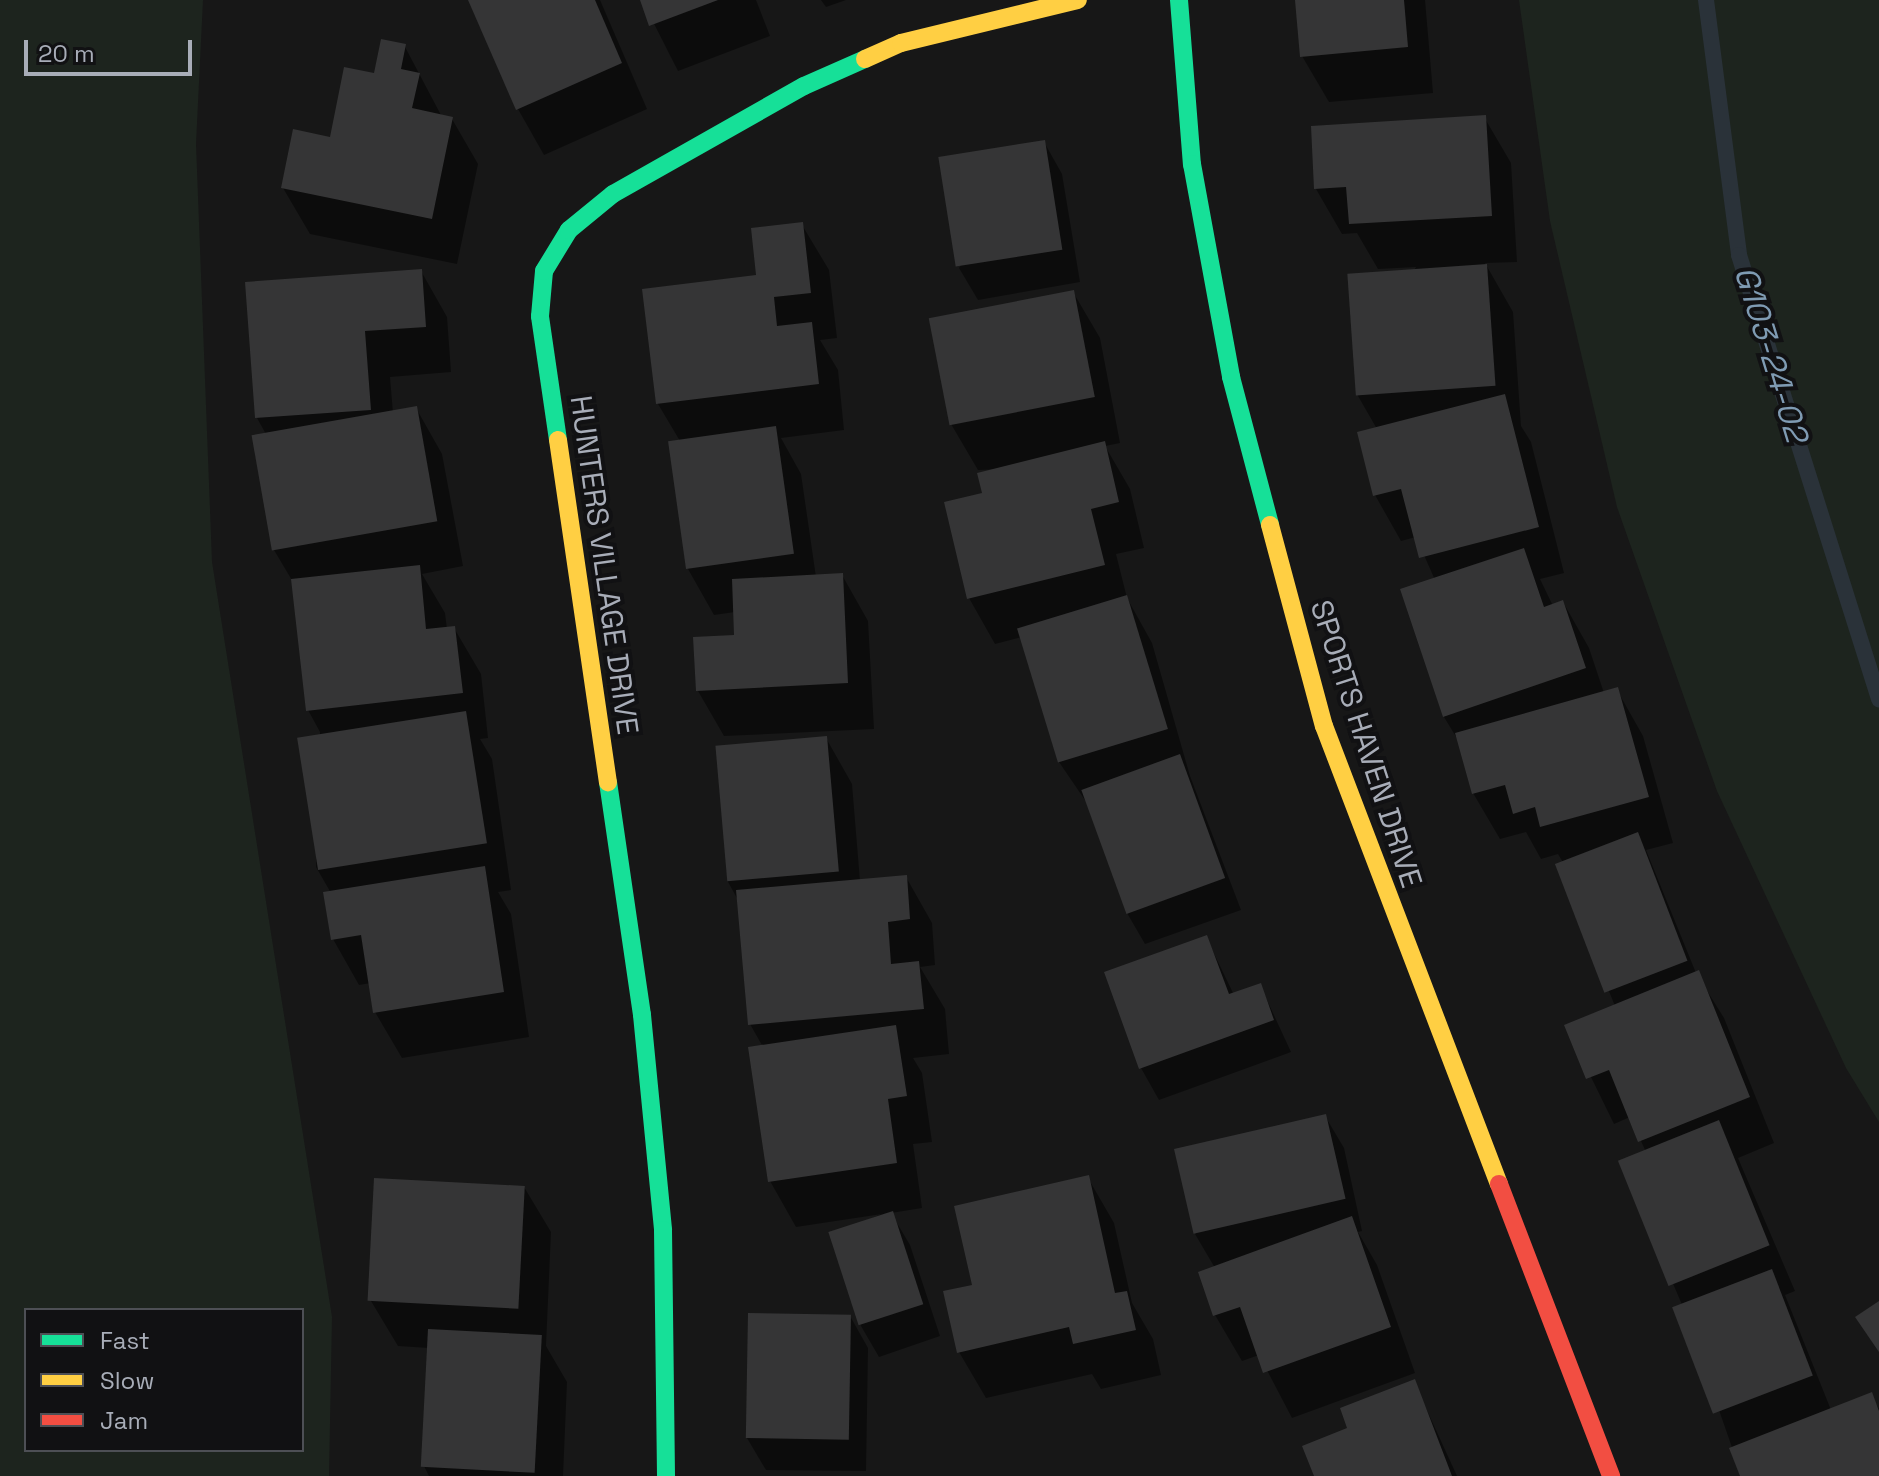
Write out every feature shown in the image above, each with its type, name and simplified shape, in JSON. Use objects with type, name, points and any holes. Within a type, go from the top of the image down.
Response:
[{"type":"street","name":"HUNTERS VILLAGE DRIVE","points":[[666,1476],[663,1230],[643,1030],[540,316],[544,271],[569,230],[613,194],[804,86],[901,43],[1078,0]]},
{"type":"street","name":"SPORTS HAVEN DRIVE","points":[[1179,0],[1192,164],[1231,377],[1324,726],[1611,1476]]},
{"type":"shaded area","points":[[0,0],[203,0],[196,144],[212,562],[332,1317],[329,1476],[0,1476]]},
{"type":"shaded area","points":[[1519,0],[1879,0],[1879,1122],[1846,1068],[1717,791],[1617,507],[1550,221]]},
{"type":"building","points":[[468,0],[595,0],[622,63],[516,110]]},
{"type":"building","points":[[640,0],[718,0],[649,26]]},
{"type":"building","points":[[1295,0],[1404,0],[1408,47],[1300,57]]},
{"type":"building","points":[[381,39],[406,44],[401,69],[420,73],[412,108],[453,117],[432,219],[281,188],[293,129],[330,137],[344,67],[374,73]]},
{"type":"building","points":[[1486,115],[1492,216],[1349,224],[1346,187],[1314,189],[1311,126]]},
{"type":"building","points":[[1045,140],[1062,250],[956,267],[938,157]]},
{"type":"building","points":[[803,222],[811,293],[774,297],[777,326],[812,322],[819,384],[656,404],[642,289],[756,275],[751,228]]},
{"type":"building","points":[[1487,264],[1496,386],[1356,395],[1347,274]]},
{"type":"building","points":[[422,269],[426,327],[365,331],[371,410],[255,418],[245,282]]},
{"type":"building","points":[[1074,290],[1095,397],[950,425],[929,318]]},
{"type":"building","points":[[1505,394],[1539,527],[1419,558],[1401,489],[1373,496],[1357,432]]},
{"type":"building","points":[[417,406],[437,521],[272,550],[252,435]]},
{"type":"building","points":[[776,426],[794,554],[686,569],[668,441]]},
{"type":"building","points":[[1105,441],[1119,502],[1091,509],[1105,565],[967,599],[944,502],[982,493],[977,473]]},
{"type":"building","points":[[1524,548],[1544,607],[1563,600],[1586,668],[1443,717],[1400,589]]},
{"type":"building","points":[[420,565],[426,629],[455,626],[463,693],[306,711],[291,579]]},
{"type":"building","points":[[843,573],[848,683],[696,691],[693,637],[734,635],[732,579]]},
{"type":"building","points":[[1127,595],[1168,729],[1058,763],[1017,629]]},
{"type":"building","points":[[1618,687],[1649,797],[1540,827],[1535,807],[1513,814],[1505,785],[1472,794],[1455,733]]},
{"type":"building","points":[[466,711],[487,843],[318,870],[297,738]]},
{"type":"building","points":[[827,736],[839,871],[727,881],[715,746]]},
{"type":"building","points":[[1180,754],[1225,878],[1126,914],[1081,790]]},
{"type":"building","points":[[1638,832],[1687,961],[1604,993],[1555,864]]},
{"type":"building","points":[[485,866],[504,992],[373,1013],[361,935],[331,940],[323,892]]},
{"type":"building","points":[[907,875],[910,919],[888,922],[891,964],[919,961],[924,1009],[748,1025],[736,890]]},
{"type":"building","points":[[1207,935],[1229,994],[1261,983],[1274,1020],[1139,1069],[1104,972]]},
{"type":"building","points":[[1699,970],[1750,1097],[1638,1142],[1609,1070],[1586,1079],[1564,1025]]},
{"type":"building","points":[[896,1025],[907,1096],[888,1099],[897,1163],[768,1182],[748,1047]]},
{"type":"building","points":[[1326,1114],[1346,1199],[1194,1234],[1174,1149]]},
{"type":"building","points":[[1719,1120],[1770,1245],[1669,1286],[1618,1161]]},
{"type":"building","points":[[1089,1175],[1115,1293],[1127,1291],[1136,1330],[1073,1344],[1069,1327],[957,1353],[943,1291],[972,1285],[954,1206]]},
{"type":"building","points":[[374,1178],[525,1186],[518,1309],[368,1301]]},
{"type":"building","points":[[893,1211],[923,1304],[859,1325],[828,1232]]},
{"type":"building","points":[[1352,1216],[1391,1327],[1263,1373],[1240,1307],[1213,1316],[1198,1272]]},
{"type":"building","points":[[1772,1269],[1813,1375],[1713,1414],[1672,1307]]},
{"type":"building","points":[[1879,1301],[1879,1352],[1855,1317]]},
{"type":"building","points":[[748,1313],[851,1315],[849,1440],[746,1438]]},
{"type":"building","points":[[428,1329],[542,1335],[535,1473],[421,1467]]},
{"type":"building","points":[[1415,1379],[1452,1476],[1314,1476],[1302,1446],[1347,1428],[1340,1408]]},
{"type":"building","points":[[1872,1392],[1879,1411],[1879,1476],[1740,1476],[1729,1448]]},
{"type":"waterway","name":"G103-24-02","points":[[1706,0],[1739,255],[1879,699]]},
{"type":"traffic: fast","points":[[1179,0],[1192,164],[1231,377],[1270,525]]},
{"type":"traffic: fast","points":[[558,440],[540,316],[544,271],[569,230],[613,194],[804,86],[865,59]]},
{"type":"traffic: fast","points":[[608,782],[642,1015],[663,1230],[666,1476]]},
{"type":"traffic: slow","points":[[865,59],[901,43],[1078,0]]},
{"type":"traffic: slow","points":[[558,440],[608,782]]},
{"type":"traffic: slow","points":[[1270,525],[1324,726],[1499,1184]]},
{"type":"traffic: jam","points":[[1499,1184],[1611,1476]]}]
